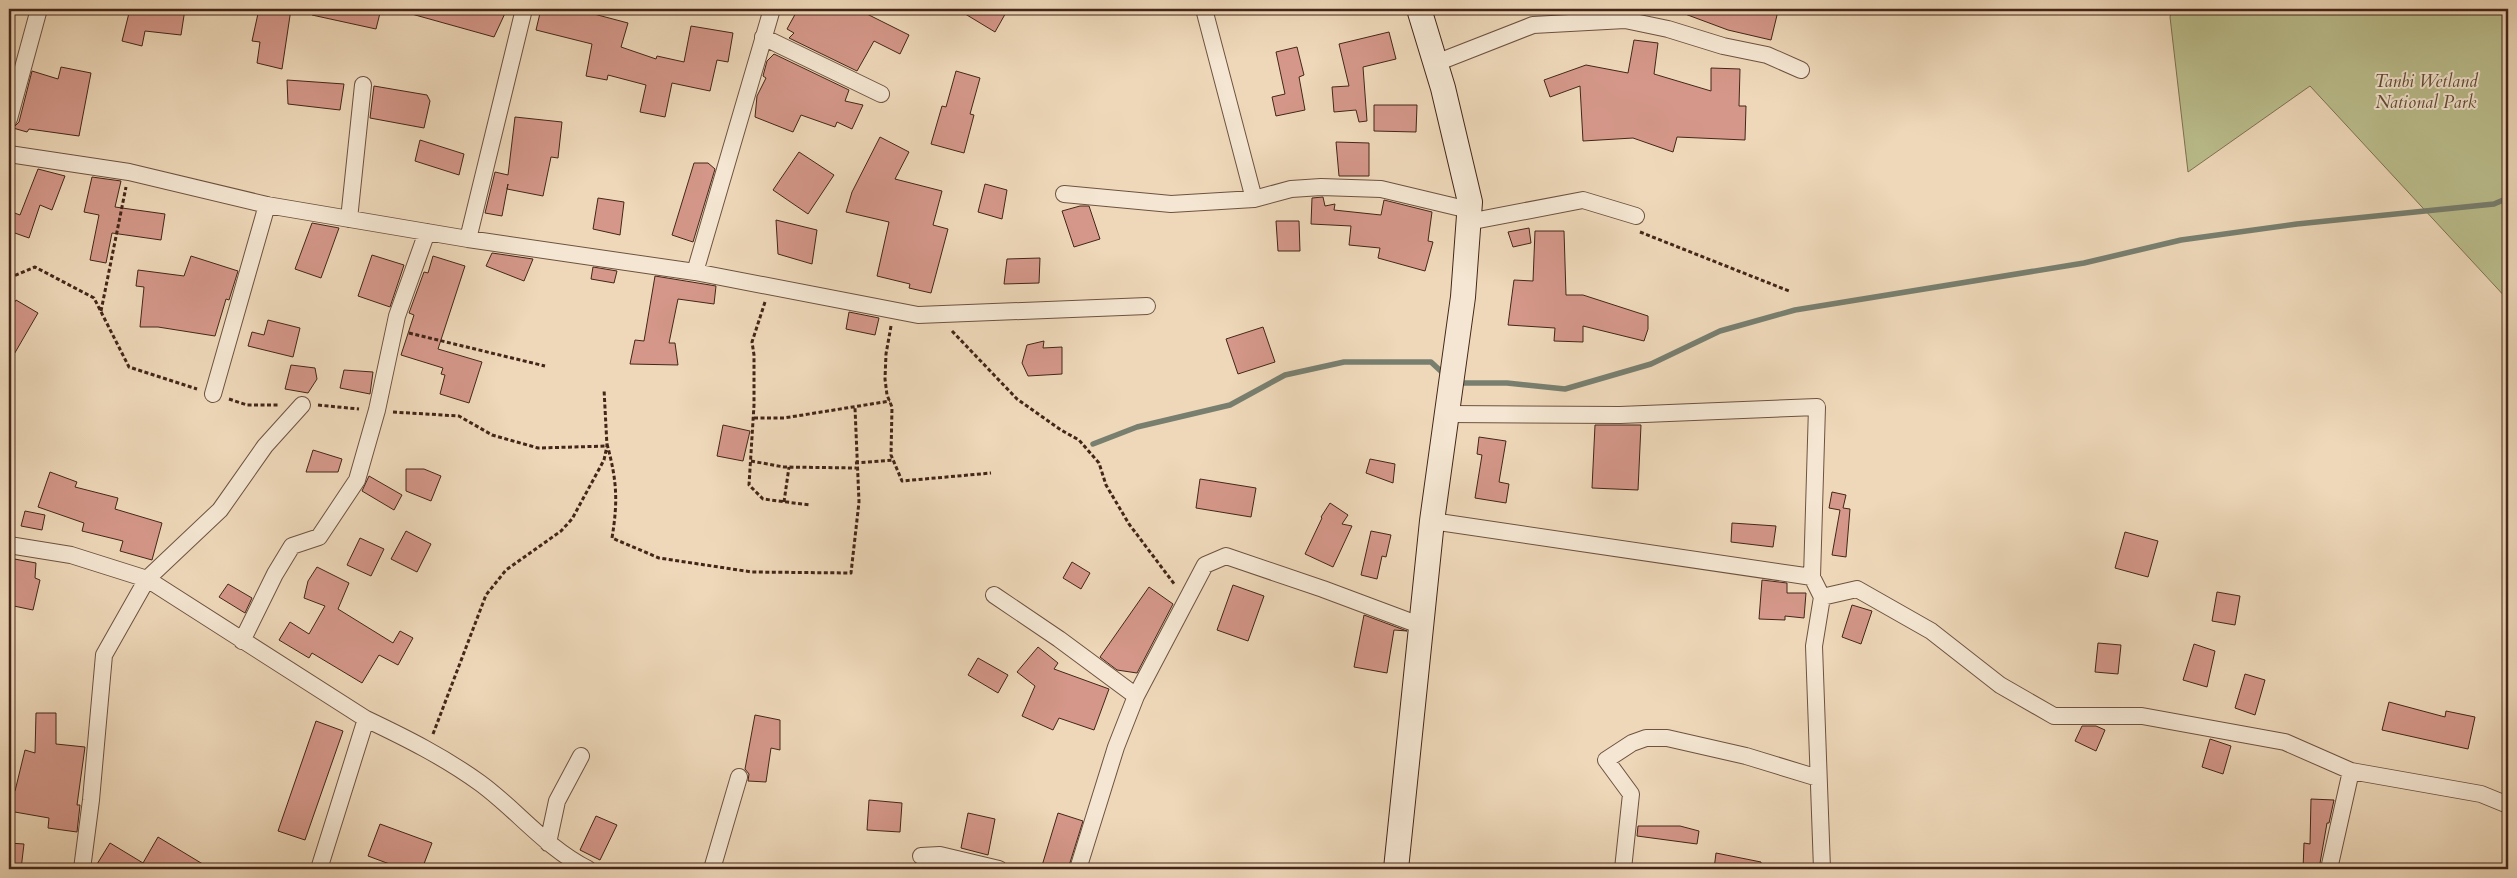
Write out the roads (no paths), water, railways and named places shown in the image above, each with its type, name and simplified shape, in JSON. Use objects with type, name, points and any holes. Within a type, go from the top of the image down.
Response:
[{"type":"street","points":[[9,119],[39,9]]},
{"type":"street","points":[[468,240],[524,9]]},
{"type":"street","points":[[695,272],[772,9]]},
{"type":"street","points":[[1204,9],[1254,199]]},
{"type":"street","points":[[1396,869],[1432,521],[1464,298],[1470,202],[1436,63],[1420,9]]},
{"type":"street","points":[[1436,63],[1533,25],[1625,20],[1668,29],[1723,46],[1766,55],[1801,70]]},
{"type":"street","points":[[763,37],[881,94]]},
{"type":"street","points":[[349,219],[363,85]]},
{"type":"street","points":[[9,154],[129,172],[267,205],[468,240],[695,272],[918,315],[1147,306]]},
{"type":"street","points":[[1064,194],[1171,204],[1254,199],[1298,189],[1381,188],[1469,216],[1583,200],[1636,216]]},
{"type":"street","points":[[213,394],[267,205]]},
{"type":"street","points":[[242,641],[275,574],[292,546],[319,538],[357,480],[377,410],[394,330],[427,232]]},
{"type":"street","points":[[82,869],[91,800],[104,654],[147,579],[220,510],[265,446],[302,405]]},
{"type":"street","points":[[1448,414],[1620,416],[1817,408],[1812,577],[1822,597],[1814,646],[1822,869]]},
{"type":"street","points":[[1432,521],[1812,577]]},
{"type":"street","points":[[9,545],[71,555],[147,579],[366,720],[427,749],[481,784],[548,843],[564,864],[588,869]]},
{"type":"street","points":[[1078,869],[1116,747],[1136,696],[1205,565],[1226,556],[1323,589],[1422,626]]},
{"type":"street","points":[[1822,597],[1857,588],[1931,631],[2000,684],[2054,716],[2142,716],[2285,742],[2352,771],[2481,794],[2508,805]]},
{"type":"street","points":[[994,595],[1059,638],[1136,696]]},
{"type":"street","points":[[319,869],[366,720]]},
{"type":"street","points":[[1623,869],[1631,794],[1606,760],[1632,743],[1646,738],[1667,738],[1746,756],[1818,778]]},
{"type":"street","points":[[548,843],[556,801],[581,756]]},
{"type":"street","points":[[2329,869],[2352,771]]},
{"type":"street","points":[[712,869],[739,777]]},
{"type":"street","points":[[921,856],[940,855],[999,869]]},
{"type":"waterway","points":[[1456,383],[1507,383],[1565,389],[1651,364],[1720,331],[1795,310],[2084,263],[2181,240],[2297,224],[2494,204],[2508,198]]},
{"type":"waterway","points":[[1093,444],[1137,427],[1230,405],[1285,375],[1344,362],[1431,362],[1445,375]]},
{"type":"park label","name":"Tanbi Wetland National Park","points":[[2426,91]]}]
